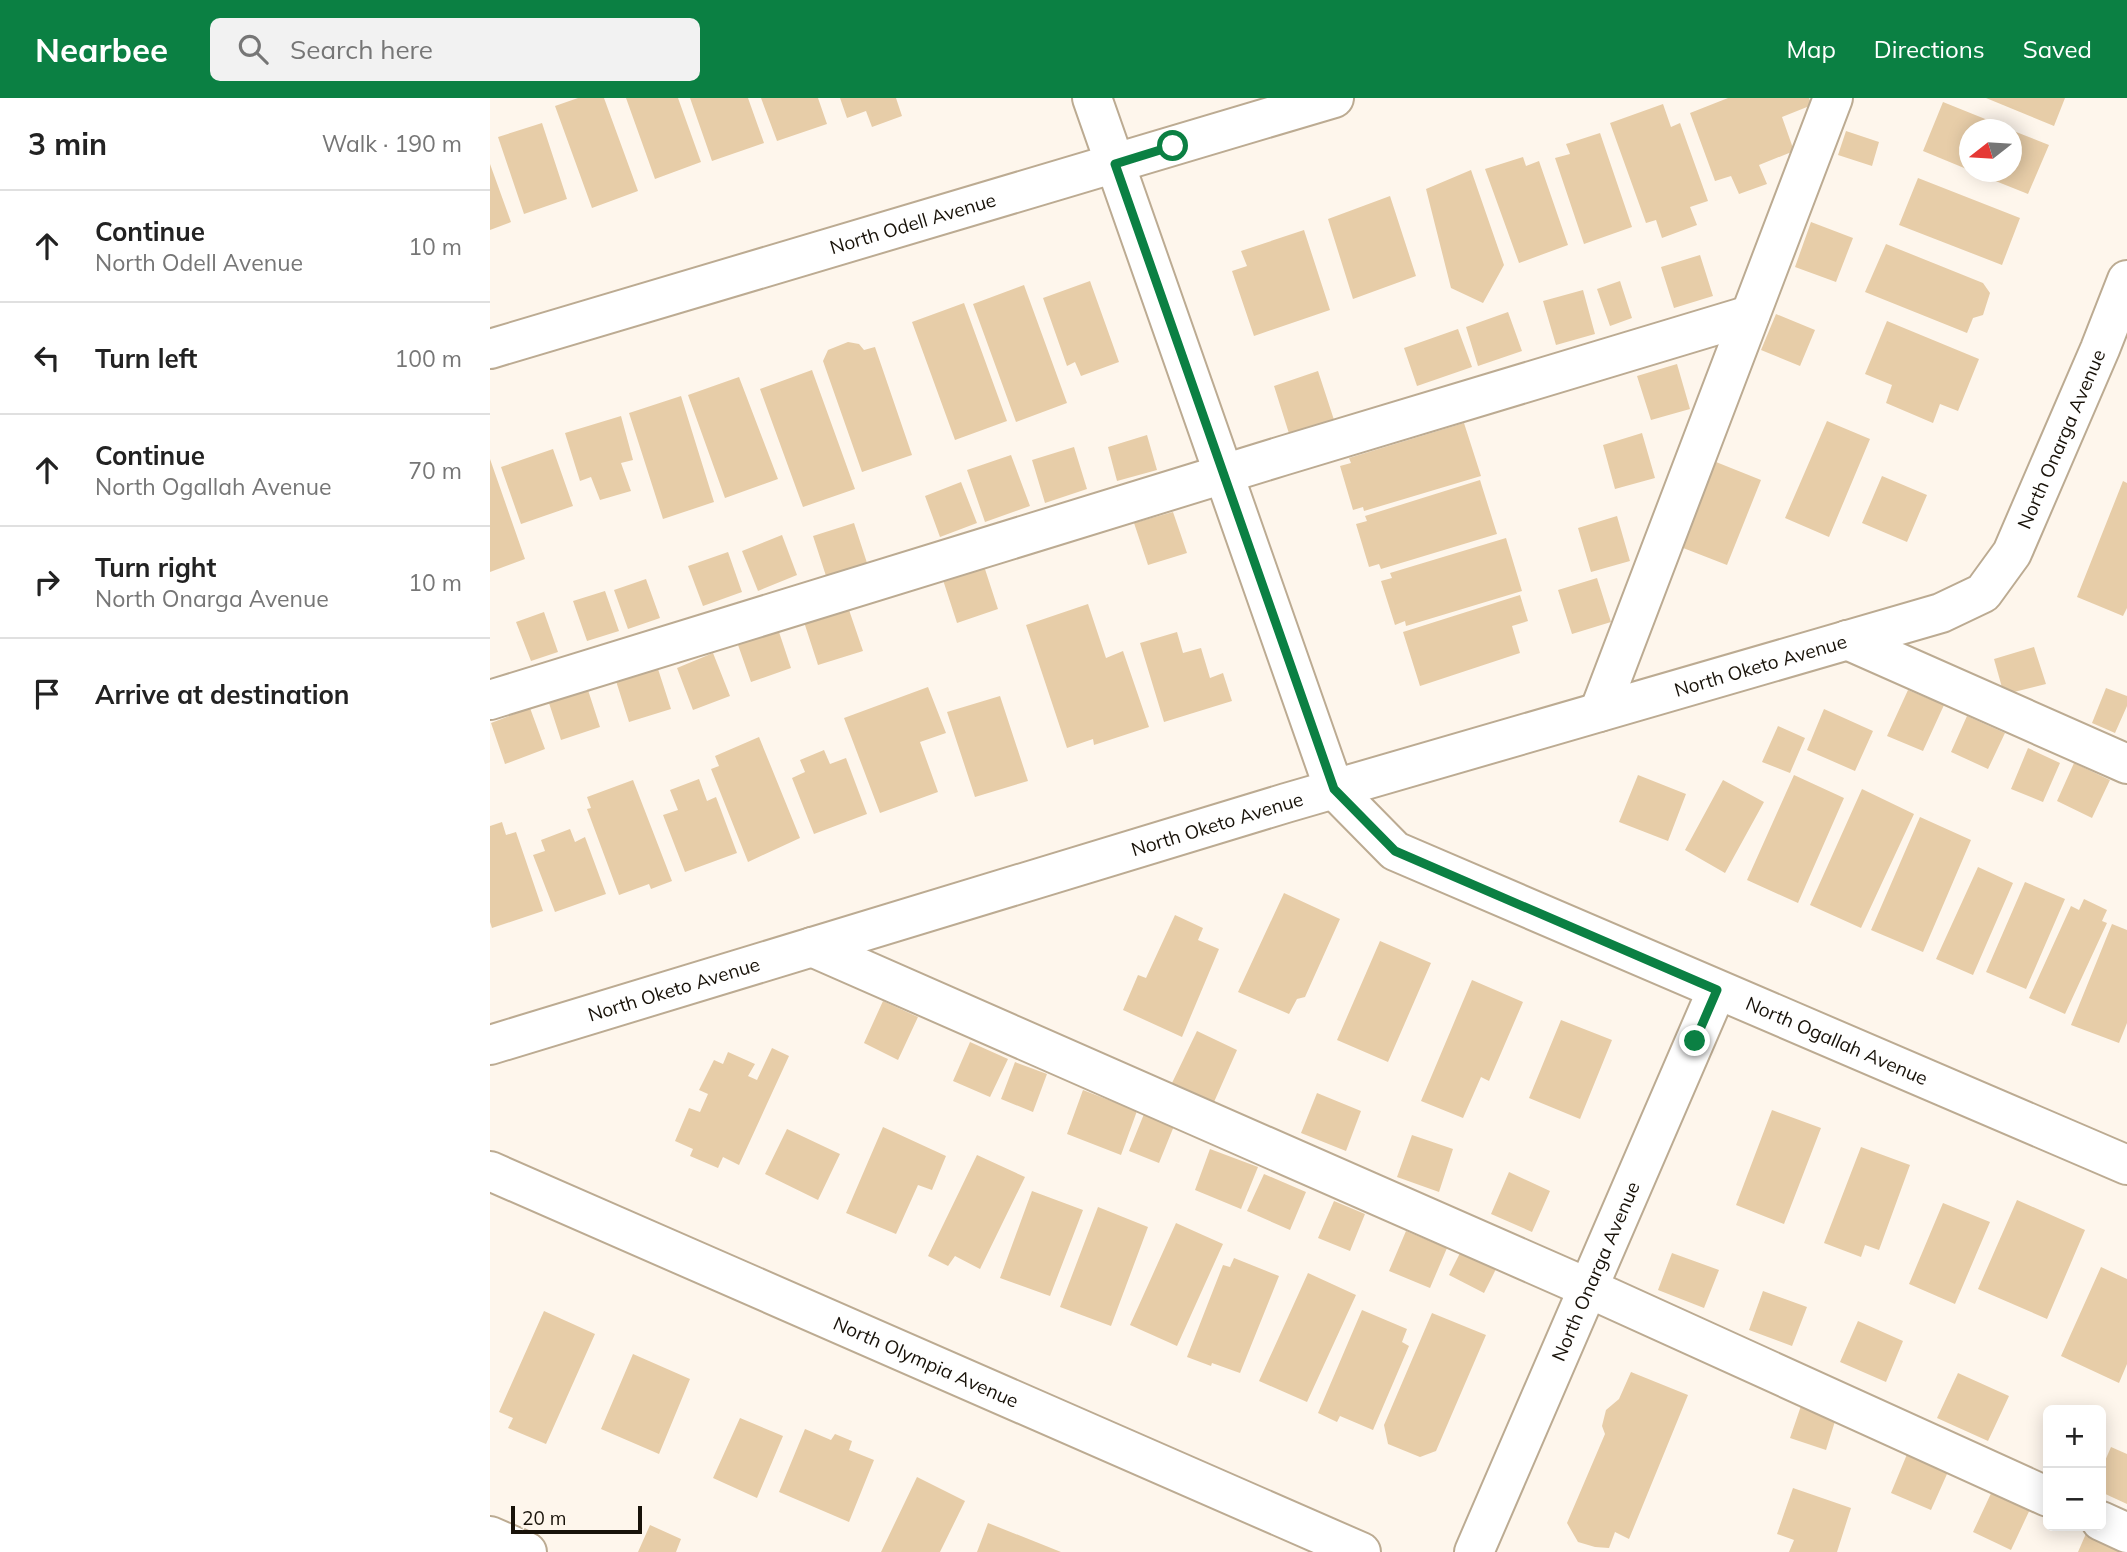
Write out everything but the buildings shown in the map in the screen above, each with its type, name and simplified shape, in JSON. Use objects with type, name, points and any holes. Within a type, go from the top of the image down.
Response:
[{"type":"street","points":[[1093,98],[1334,789]]},
{"type":"street","name":"North Odell Avenue","points":[[490,349],[1334,98]]},
{"type":"street","points":[[1599,712],[1833,98]]},
{"type":"street","name":"North Onarga Avenue","points":[[1983,593],[2012,553],[2113,355],[2127,280]]},
{"type":"street","points":[[490,700],[1750,315]]},
{"type":"street","name":"North Oketo Avenue","points":[[490,1045],[1334,789],[1941,613],[1983,593]]},
{"type":"street","points":[[1847,640],[2127,764]]},
{"type":"street","name":"North Ogallah Avenue","points":[[1334,789],[1395,851],[2127,1165]]},
{"type":"street","points":[[812,947],[1588,1288],[2043,1495]]},
{"type":"street","name":"North Onarga Avenue","points":[[1474,1552],[1717,990]]},
{"type":"street","name":"North Olympia Avenue","points":[[490,1171],[1361,1552]]},
{"type":"street","points":[[2106,1523],[2127,1532]]},
{"type":"street","points":[[490,1536],[527,1552]]},
{"type":"route","points":[[1173,146],[1115,164],[1334,789],[1395,851],[1717,990],[1695,1041]]}]
